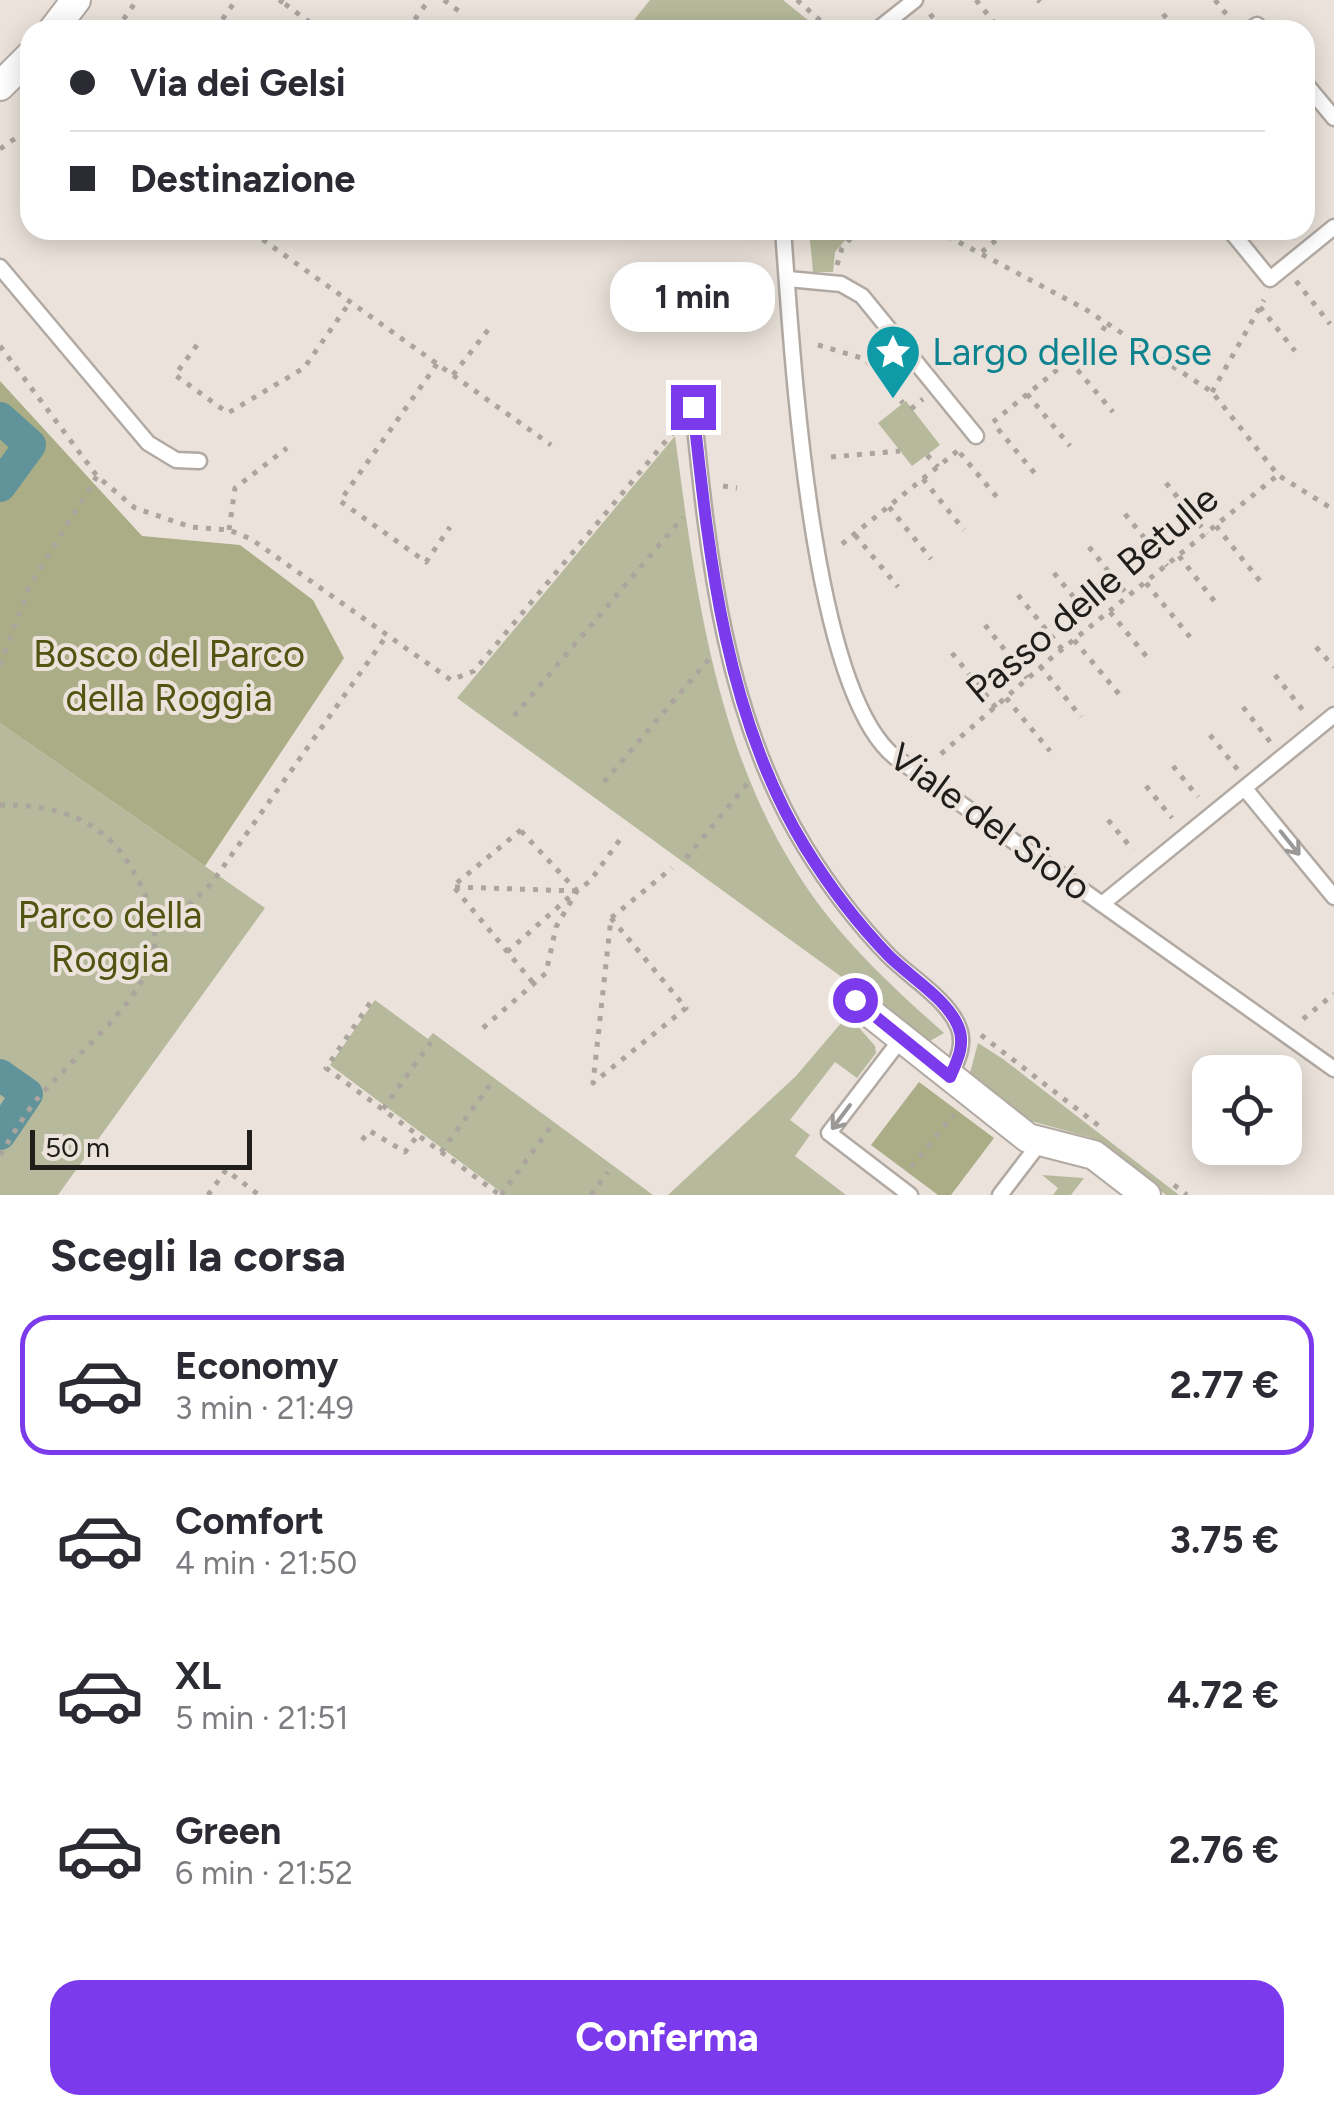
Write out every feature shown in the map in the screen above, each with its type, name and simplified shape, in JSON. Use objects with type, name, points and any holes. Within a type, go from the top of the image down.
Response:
[{"type":"street","points":[[61,20],[76,0]]},
{"type":"street","points":[[0,86],[20,66]]},
{"type":"street","points":[[855,1000],[1039,1144],[1094,1155],[1159,1189]]},
{"type":"lane","points":[[890,20],[915,0]]},
{"type":"lane","points":[[1315,95],[1334,118]]},
{"type":"lane","points":[[1238,240],[1270,279],[1334,227]]},
{"type":"lane","name":"Viale del Siolo","points":[[784,240],[816,544],[846,684],[860,714],[895,757],[1334,1069]]},
{"type":"lane","points":[[0,266],[148,442],[176,460],[199,461]]},
{"type":"lane","points":[[788,279],[836,283],[862,296],[976,436]]},
{"type":"lane","points":[[693,407],[705,514],[729,653],[768,774],[805,846],[858,922],[954,1017],[962,1039],[950,1077]]},
{"type":"lane","points":[[1102,904],[1334,714]]},
{"type":"lane","points":[[1248,787],[1334,897]]},
{"type":"lane","points":[[900,1039],[829,1133],[910,1195]]},
{"type":"lane","points":[[1000,1195],[1039,1144]]},
{"type":"path","points":[[444,0],[464,15]]},
{"type":"path","points":[[797,0],[820,20]]},
{"type":"path","points":[[976,0],[992,20]]},
{"type":"path","points":[[1215,0],[1231,20]]},
{"type":"path","points":[[284,1],[308,20]]},
{"type":"path","points":[[928,12],[935,20]]},
{"type":"path","points":[[1164,14],[1168,20]]},
{"type":"path","points":[[263,240],[551,446]]},
{"type":"path","points":[[836,283],[837,259],[851,240]]},
{"type":"path","points":[[957,240],[1085,309],[1212,392],[1278,475],[1334,510]]},
{"type":"path","points":[[982,252],[996,240]]},
{"type":"path","points":[[1285,267],[1330,324]]},
{"type":"path","points":[[1212,392],[1270,293],[1270,279]]},
{"type":"path","points":[[197,345],[175,375],[228,413],[304,368],[350,302]]},
{"type":"path","points":[[1260,307],[1295,351]]},
{"type":"path","points":[[453,375],[488,330]]},
{"type":"path","points":[[818,345],[864,359],[903,403]]},
{"type":"path","points":[[0,346],[98,476],[135,508],[191,527],[229,530],[251,539],[385,638],[451,680],[468,676],[693,407]]},
{"type":"path","points":[[1069,360],[1113,412]]},
{"type":"path","points":[[438,364],[340,501],[426,562],[450,527]]},
{"type":"path","points":[[1027,394],[1070,446]]},
{"type":"path","points":[[993,422],[1036,476]]},
{"type":"path","points":[[229,530],[236,488],[286,448]]},
{"type":"path","points":[[831,458],[900,451]]},
{"type":"path","points":[[958,451],[1001,502]]},
{"type":"path","points":[[927,455],[938,467]]},
{"type":"path","name":"Passo delle Betulle","points":[[941,754],[997,709],[1040,666],[1278,475]]},
{"type":"path","points":[[0,665],[28,587],[98,476]]},
{"type":"path","points":[[924,479],[964,530]]},
{"type":"path","points":[[1166,483],[1207,534]]},
{"type":"path","points":[[889,507],[931,560]]},
{"type":"path","points":[[514,716],[682,518],[705,514]]},
{"type":"path","points":[[1124,514],[1167,566]]},
{"type":"path","points":[[1216,526],[1260,581]]},
{"type":"path","points":[[855,535],[898,587]]},
{"type":"path","points":[[1089,547],[1130,596]]},
{"type":"path","points":[[1178,556],[1219,607]]},
{"type":"path","points":[[1054,573],[1095,624]]},
{"type":"path","points":[[1146,583],[1190,637]]},
{"type":"path","points":[[1018,595],[1062,649]]},
{"type":"path","points":[[1110,612],[1151,662]]},
{"type":"path","points":[[984,625],[1026,678]]},
{"type":"path","points":[[152,924],[190,903],[210,884],[385,638]]},
{"type":"path","points":[[1074,640],[1118,694]]},
{"type":"path","points":[[1316,646],[1334,667]]},
{"type":"path","points":[[604,782],[708,659],[729,653]]},
{"type":"path","points":[[952,653],[997,709]]},
{"type":"path","points":[[1040,666],[1081,717]]},
{"type":"path","points":[[1275,676],[1318,728]]},
{"type":"path","points":[[1006,698],[1050,752]]},
{"type":"path","points":[[1243,707],[1282,757]]},
{"type":"path","points":[[1210,735],[1248,787]]},
{"type":"path","points":[[1173,766],[1213,816]]},
{"type":"path","points":[[686,858],[750,781],[768,774]]},
{"type":"path","points":[[1146,786],[1187,836]]},
{"type":"path","points":[[0,805],[52,809],[102,831],[138,878],[154,945],[146,971],[103,1028],[36,1100],[0,1155]]},
{"type":"path","points":[[1108,820],[1147,868]]},
{"type":"path","points":[[451,886],[520,829],[576,892]]},
{"type":"path","points":[[506,953],[590,881],[624,834]]},
{"type":"path","points":[[611,918],[686,1008],[593,1084],[611,918],[672,868]]},
{"type":"path","points":[[451,886],[576,892]]},
{"type":"path","points":[[451,886],[534,984]]},
{"type":"path","points":[[483,1028],[546,973],[556,926],[576,892]]},
{"type":"path","points":[[1303,1019],[1334,994]]},
{"type":"path","points":[[370,1003],[326,1068],[500,1195],[550,1128]]},
{"type":"path","points":[[954,1017],[1110,1136]]},
{"type":"path","points":[[383,1109],[431,1042]]},
{"type":"path","points":[[441,1152],[490,1086]]},
{"type":"path","points":[[907,1172],[959,1108]]},
{"type":"path","points":[[362,1140],[370,1131],[405,1152],[418,1135]]},
{"type":"path","points":[[210,1194],[226,1170],[259,1195]]},
{"type":"path","points":[[591,1195],[608,1172]]},
{"type":"path","points":[[238,1194],[245,1185]]},
{"type":"path","points":[[1159,1189],[1187,1195]]},
{"type":"green space","points":[[650,0],[783,0],[808,20],[634,20]]},
{"type":"green space","points":[[810,240],[845,240],[835,252],[833,272],[813,272]]},
{"type":"green space","name":"Bosco del Parco della Roggia","points":[[0,381],[142,536],[240,545],[313,600],[344,658],[205,866],[0,723]]},
{"type":"green space","points":[[906,401],[940,445],[912,466],[878,423]]},
{"type":"green space","points":[[675,436],[700,605],[727,716],[745,769],[768,821],[811,894],[883,977],[944,1033],[930,1041],[457,698]]},
{"type":"green space","name":"Parco della Roggia","points":[[0,723],[265,908],[58,1195],[0,1195]]},
{"type":"green space","points":[[375,1000],[428,1039],[433,1033],[653,1195],[505,1195],[330,1065]]},
{"type":"green space","points":[[848,1015],[875,1046],[876,1053],[857,1078],[835,1062],[790,1120],[810,1135],[795,1156],[846,1195],[668,1195],[796,1076]]},
{"type":"green space","points":[[978,1043],[1179,1195],[1166,1195],[1092,1138],[1024,1119],[970,1073]]},
{"type":"green space","points":[[919,1082],[994,1138],[951,1195],[938,1195],[871,1145]]},
{"type":"green space","points":[[1042,1175],[1084,1178],[1071,1195],[1053,1195],[1058,1188]]},
{"type":"waterway","points":[[0,418],[30,445],[0,486]]},
{"type":"waterway","points":[[0,1075],[27,1094],[0,1134]]},
{"type":"place","name":"Largo delle Rose","points":[[893,401]]},
{"type":"route","points":[[693,407],[715,588],[730,660],[768,774],[805,846],[858,922],[954,1017],[962,1039],[950,1077],[855,1000]]}]
